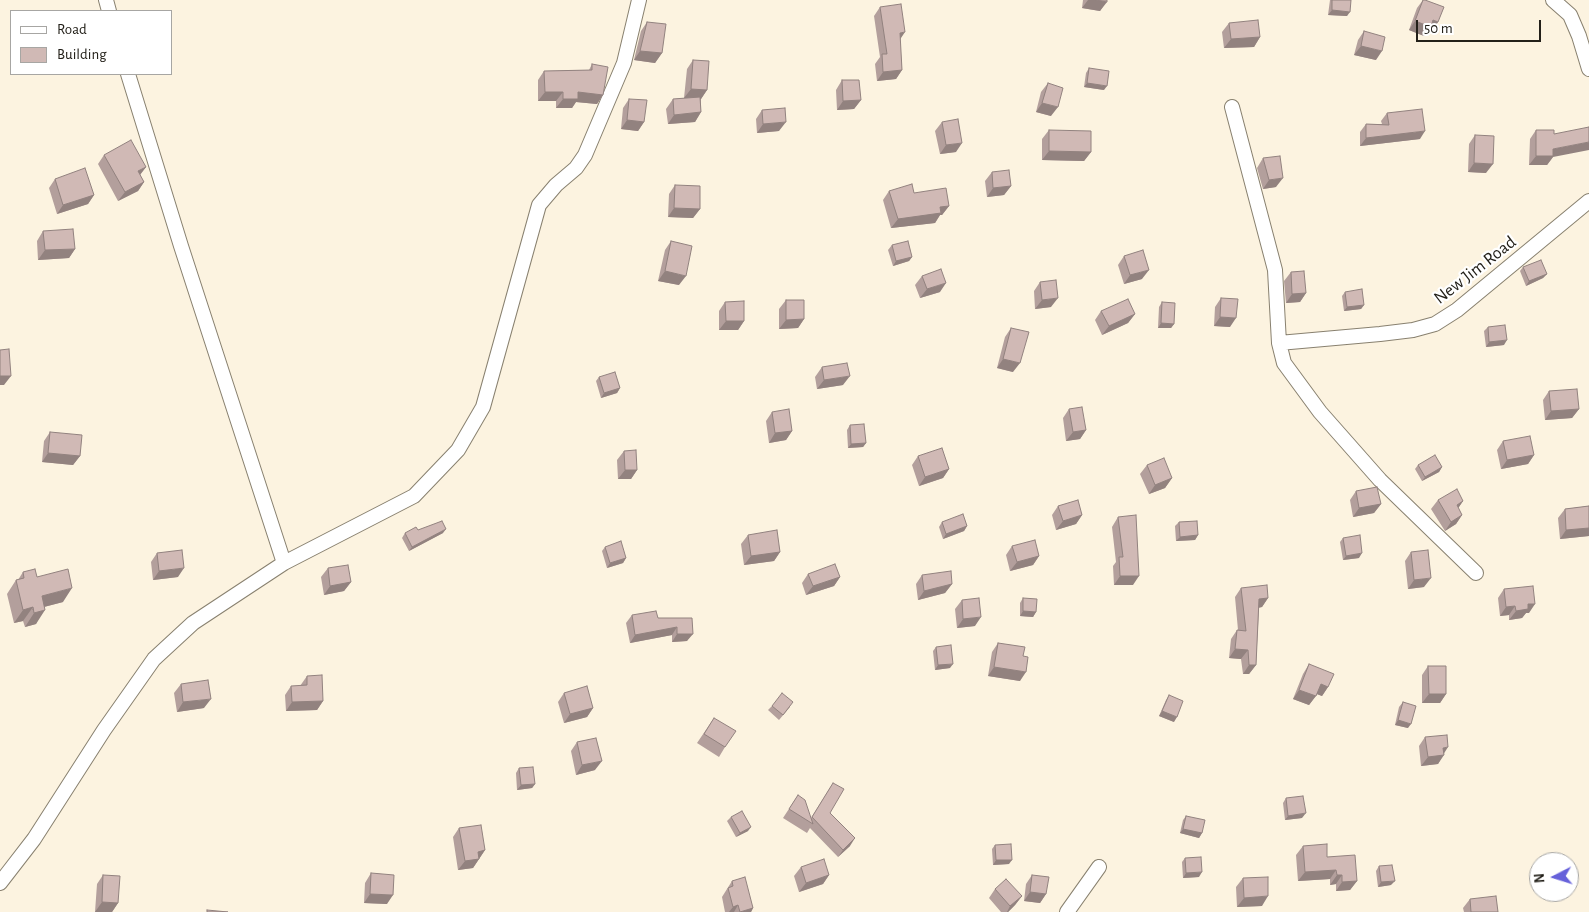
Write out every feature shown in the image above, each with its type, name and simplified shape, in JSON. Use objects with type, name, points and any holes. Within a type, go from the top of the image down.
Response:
[{"type":"street","points":[[0,882],[34,839],[104,730],[154,659],[193,623],[284,563],[414,496],[458,450],[483,407],[538,205],[556,185],[576,168],[591,142],[624,63],[639,0]]},
{"type":"street","points":[[1553,0],[1570,15],[1579,36],[1589,69]]},
{"type":"street","points":[[128,75],[181,246],[284,563]]},
{"type":"street","points":[[1232,107],[1275,270],[1279,342],[1284,363],[1320,412],[1380,480],[1476,573]]},
{"type":"street","name":"New Jim Road","points":[[1279,342],[1388,333],[1435,324],[1457,310],[1589,201]]},
{"type":"street","points":[[1067,912],[1099,867]]},
{"type":"building","points":[[1332,0],[1351,0],[1350,12],[1332,10]]},
{"type":"building","points":[[1423,0],[1444,7],[1438,22],[1433,20],[1431,27],[1415,21]]},
{"type":"building","points":[[901,4],[905,32],[900,33],[902,70],[883,72],[882,54],[887,54],[880,7]]},
{"type":"building","points":[[1258,20],[1260,37],[1231,39],[1229,23]]},
{"type":"building","points":[[647,22],[666,24],[662,53],[640,51]]},
{"type":"building","points":[[1364,31],[1385,37],[1382,51],[1361,46]]},
{"type":"building","points":[[693,60],[709,61],[707,90],[691,89]]},
{"type":"building","points":[[592,64],[608,67],[603,95],[578,92],[578,99],[563,99],[563,92],[545,92],[544,71],[592,70]]},
{"type":"building","points":[[1089,68],[1109,71],[1107,86],[1087,83]]},
{"type":"building","points":[[842,80],[859,80],[861,100],[843,101]]},
{"type":"building","points":[[1048,83],[1063,88],[1058,107],[1042,103]]},
{"type":"building","points":[[700,97],[701,112],[674,115],[673,99]]},
{"type":"building","points":[[629,99],[647,100],[644,122],[627,120]]},
{"type":"building","points":[[785,108],[786,122],[763,124],[762,110]]},
{"type":"building","points":[[1422,109],[1425,131],[1366,138],[1366,124],[1389,125],[1387,113]]},
{"type":"building","points":[[958,119],[962,143],[946,145],[942,122]]},
{"type":"building","points":[[1589,127],[1589,142],[1553,149],[1553,156],[1536,156],[1536,130],[1554,130],[1554,134]]},
{"type":"building","points":[[1049,130],[1091,131],[1091,152],[1049,151]]},
{"type":"building","points":[[1475,135],[1494,136],[1493,164],[1474,163]]},
{"type":"building","points":[[131,140],[146,167],[138,171],[144,182],[125,192],[104,155]]},
{"type":"building","points":[[1280,156],[1283,178],[1269,180],[1263,158]]},
{"type":"building","points":[[85,168],[94,195],[63,205],[55,179]]},
{"type":"building","points":[[1009,170],[1011,186],[993,188],[992,172]]},
{"type":"building","points":[[912,184],[914,193],[946,188],[949,206],[940,207],[941,213],[898,219],[889,191]]},
{"type":"building","points":[[675,185],[700,186],[700,209],[674,208]]},
{"type":"building","points":[[73,229],[75,249],[45,250],[43,231]]},
{"type":"building","points":[[671,241],[692,246],[686,276],[665,271]]},
{"type":"building","points":[[908,241],[912,257],[896,261],[892,245]]},
{"type":"building","points":[[1143,250],[1149,270],[1130,275],[1124,256]]},
{"type":"building","points":[[1541,260],[1547,274],[1529,281],[1523,267]]},
{"type":"building","points":[[941,269],[946,283],[927,289],[922,276]]},
{"type":"building","points":[[1304,271],[1306,293],[1292,294],[1291,272]]},
{"type":"building","points":[[1056,280],[1058,298],[1042,300],[1040,282]]},
{"type":"building","points":[[1362,289],[1364,305],[1347,307],[1345,292]]},
{"type":"building","points":[[1221,298],[1238,299],[1236,318],[1220,317]]},
{"type":"building","points":[[1128,299],[1135,314],[1109,326],[1101,311]]},
{"type":"building","points":[[786,300],[804,300],[804,319],[786,320]]},
{"type":"building","points":[[744,301],[744,321],[726,321],[725,302]]},
{"type":"building","points":[[1162,302],[1175,303],[1174,324],[1161,323]]},
{"type":"building","points":[[1505,325],[1507,340],[1489,342],[1488,327]]},
{"type":"building","points":[[1011,328],[1029,332],[1020,363],[1003,359]]},
{"type":"building","points":[[9,349],[11,376],[0,376],[0,350]]},
{"type":"building","points":[[847,363],[850,376],[824,380],[822,367]]},
{"type":"building","points":[[615,372],[620,388],[604,393],[599,377]]},
{"type":"building","points":[[1577,389],[1579,409],[1551,411],[1549,391]]},
{"type":"building","points":[[1082,407],[1086,430],[1073,432],[1069,409]]},
{"type":"building","points":[[789,409],[792,431],[775,433],[772,412]]},
{"type":"building","points":[[864,424],[866,443],[851,444],[850,425]]},
{"type":"building","points":[[50,432],[82,435],[80,456],[48,453]]},
{"type":"building","points":[[1530,436],[1534,455],[1507,460],[1503,441]]},
{"type":"building","points":[[942,448],[949,469],[925,477],[918,456]]},
{"type":"building","points":[[636,450],[637,470],[625,470],[624,451]]},
{"type":"building","points":[[1435,455],[1442,467],[1425,477],[1418,465]]},
{"type":"building","points":[[1164,458],[1172,478],[1155,485],[1147,465]]},
{"type":"building","points":[[1377,487],[1381,504],[1359,508],[1356,491]]},
{"type":"building","points":[[1457,489],[1463,501],[1457,505],[1462,515],[1451,522],[1438,500]]},
{"type":"building","points":[[1078,500],[1082,515],[1063,521],[1058,506]]},
{"type":"building","points":[[1589,506],[1589,528],[1566,530],[1565,509]]},
{"type":"building","points":[[963,514],[967,526],[946,534],[942,522]]},
{"type":"building","points":[[1136,515],[1139,576],[1120,576],[1119,557],[1123,557],[1118,517]]},
{"type":"building","points":[[442,521],[446,529],[412,547],[405,533],[416,527],[418,530]]},
{"type":"building","points":[[1197,521],[1198,535],[1180,537],[1179,522]]},
{"type":"building","points":[[777,530],[780,552],[751,556],[748,535]]},
{"type":"building","points":[[1360,535],[1362,553],[1346,556],[1343,538]]},
{"type":"building","points":[[1035,540],[1039,556],[1017,562],[1012,546]]},
{"type":"building","points":[[621,541],[626,558],[610,563],[605,547]]},
{"type":"building","points":[[182,550],[184,568],[159,571],[157,553]]},
{"type":"building","points":[[1428,550],[1431,578],[1414,580],[1411,552]]},
{"type":"building","points":[[835,564],[840,577],[813,586],[808,574]]},
{"type":"building","points":[[348,565],[351,582],[330,586],[328,568]]},
{"type":"building","points":[[35,569],[37,577],[68,569],[72,588],[42,596],[45,610],[34,613],[33,607],[23,610],[16,580],[24,578],[23,572]]},
{"type":"building","points":[[951,571],[952,584],[924,591],[922,575]]},
{"type":"building","points":[[1267,585],[1268,598],[1259,599],[1256,665],[1249,665],[1248,650],[1235,649],[1237,630],[1246,631],[1241,588]]},
{"type":"building","points":[[1533,586],[1535,604],[1528,604],[1528,609],[1516,611],[1515,606],[1506,607],[1504,589]]},
{"type":"building","points":[[979,598],[981,617],[963,619],[962,600]]},
{"type":"building","points":[[1023,598],[1037,599],[1036,612],[1023,611]]},
{"type":"building","points":[[656,611],[658,618],[692,618],[693,634],[677,634],[677,627],[635,635],[632,615]]},
{"type":"building","points":[[998,643],[1025,647],[1023,656],[1028,657],[1026,672],[994,667]]},
{"type":"building","points":[[951,645],[953,664],[938,665],[936,647]]},
{"type":"building","points":[[1309,664],[1334,674],[1328,687],[1321,684],[1316,696],[1299,690]]},
{"type":"building","points":[[1428,666],[1446,666],[1446,694],[1429,694]]},
{"type":"building","points":[[322,675],[323,701],[292,702],[291,686],[307,685],[307,676]]},
{"type":"building","points":[[208,680],[211,699],[183,702],[181,684]]},
{"type":"building","points":[[587,686],[593,708],[570,714],[564,693]]},
{"type":"building","points":[[782,693],[793,702],[783,715],[772,706]]},
{"type":"building","points":[[1169,695],[1183,701],[1177,717],[1162,711]]},
{"type":"building","points":[[1403,702],[1416,706],[1411,724],[1398,720]]},
{"type":"building","points":[[714,718],[736,731],[725,747],[704,734]]},
{"type":"building","points":[[1447,735],[1448,747],[1443,748],[1444,755],[1428,757],[1425,737]]},
{"type":"building","points":[[596,738],[602,761],[582,765],[577,742]]},
{"type":"building","points":[[533,767],[535,784],[521,785],[519,768]]},
{"type":"building","points":[[833,783],[844,789],[830,813],[855,838],[843,850],[812,817]]},
{"type":"building","points":[[798,795],[805,800],[813,824],[789,809]]},
{"type":"building","points":[[1303,796],[1306,813],[1288,816],[1286,798]]},
{"type":"building","points":[[742,811],[751,827],[740,833],[731,817]]},
{"type":"building","points":[[1186,816],[1205,820],[1202,833],[1183,829]]},
{"type":"building","points":[[481,825],[485,850],[478,852],[479,859],[465,861],[459,828]]},
{"type":"building","points":[[1011,844],[1012,860],[996,860],[995,845]]},
{"type":"building","points":[[1327,844],[1327,857],[1355,855],[1357,881],[1342,882],[1342,875],[1337,875],[1336,870],[1305,872],[1303,846]]},
{"type":"building","points":[[1201,857],[1202,872],[1186,873],[1185,858]]},
{"type":"building","points":[[824,859],[829,875],[806,883],[801,867]]},
{"type":"building","points":[[1392,865],[1395,881],[1381,882],[1379,866]]},
{"type":"building","points":[[371,873],[394,875],[393,895],[370,894]]},
{"type":"building","points":[[103,875],[120,876],[118,903],[102,902]]},
{"type":"building","points":[[1032,875],[1049,877],[1046,894],[1030,892]]},
{"type":"building","points":[[745,877],[753,908],[740,912],[738,905],[733,907],[728,888],[733,886],[732,881]]},
{"type":"building","points":[[1268,877],[1268,896],[1244,898],[1243,878]]},
{"type":"building","points":[[1006,879],[1022,896],[1010,906],[995,889]]},
{"type":"building","points":[[1496,896],[1498,912],[1471,912],[1470,899]]},
{"type":"building","points":[[207,910],[228,912],[207,912]]}]
